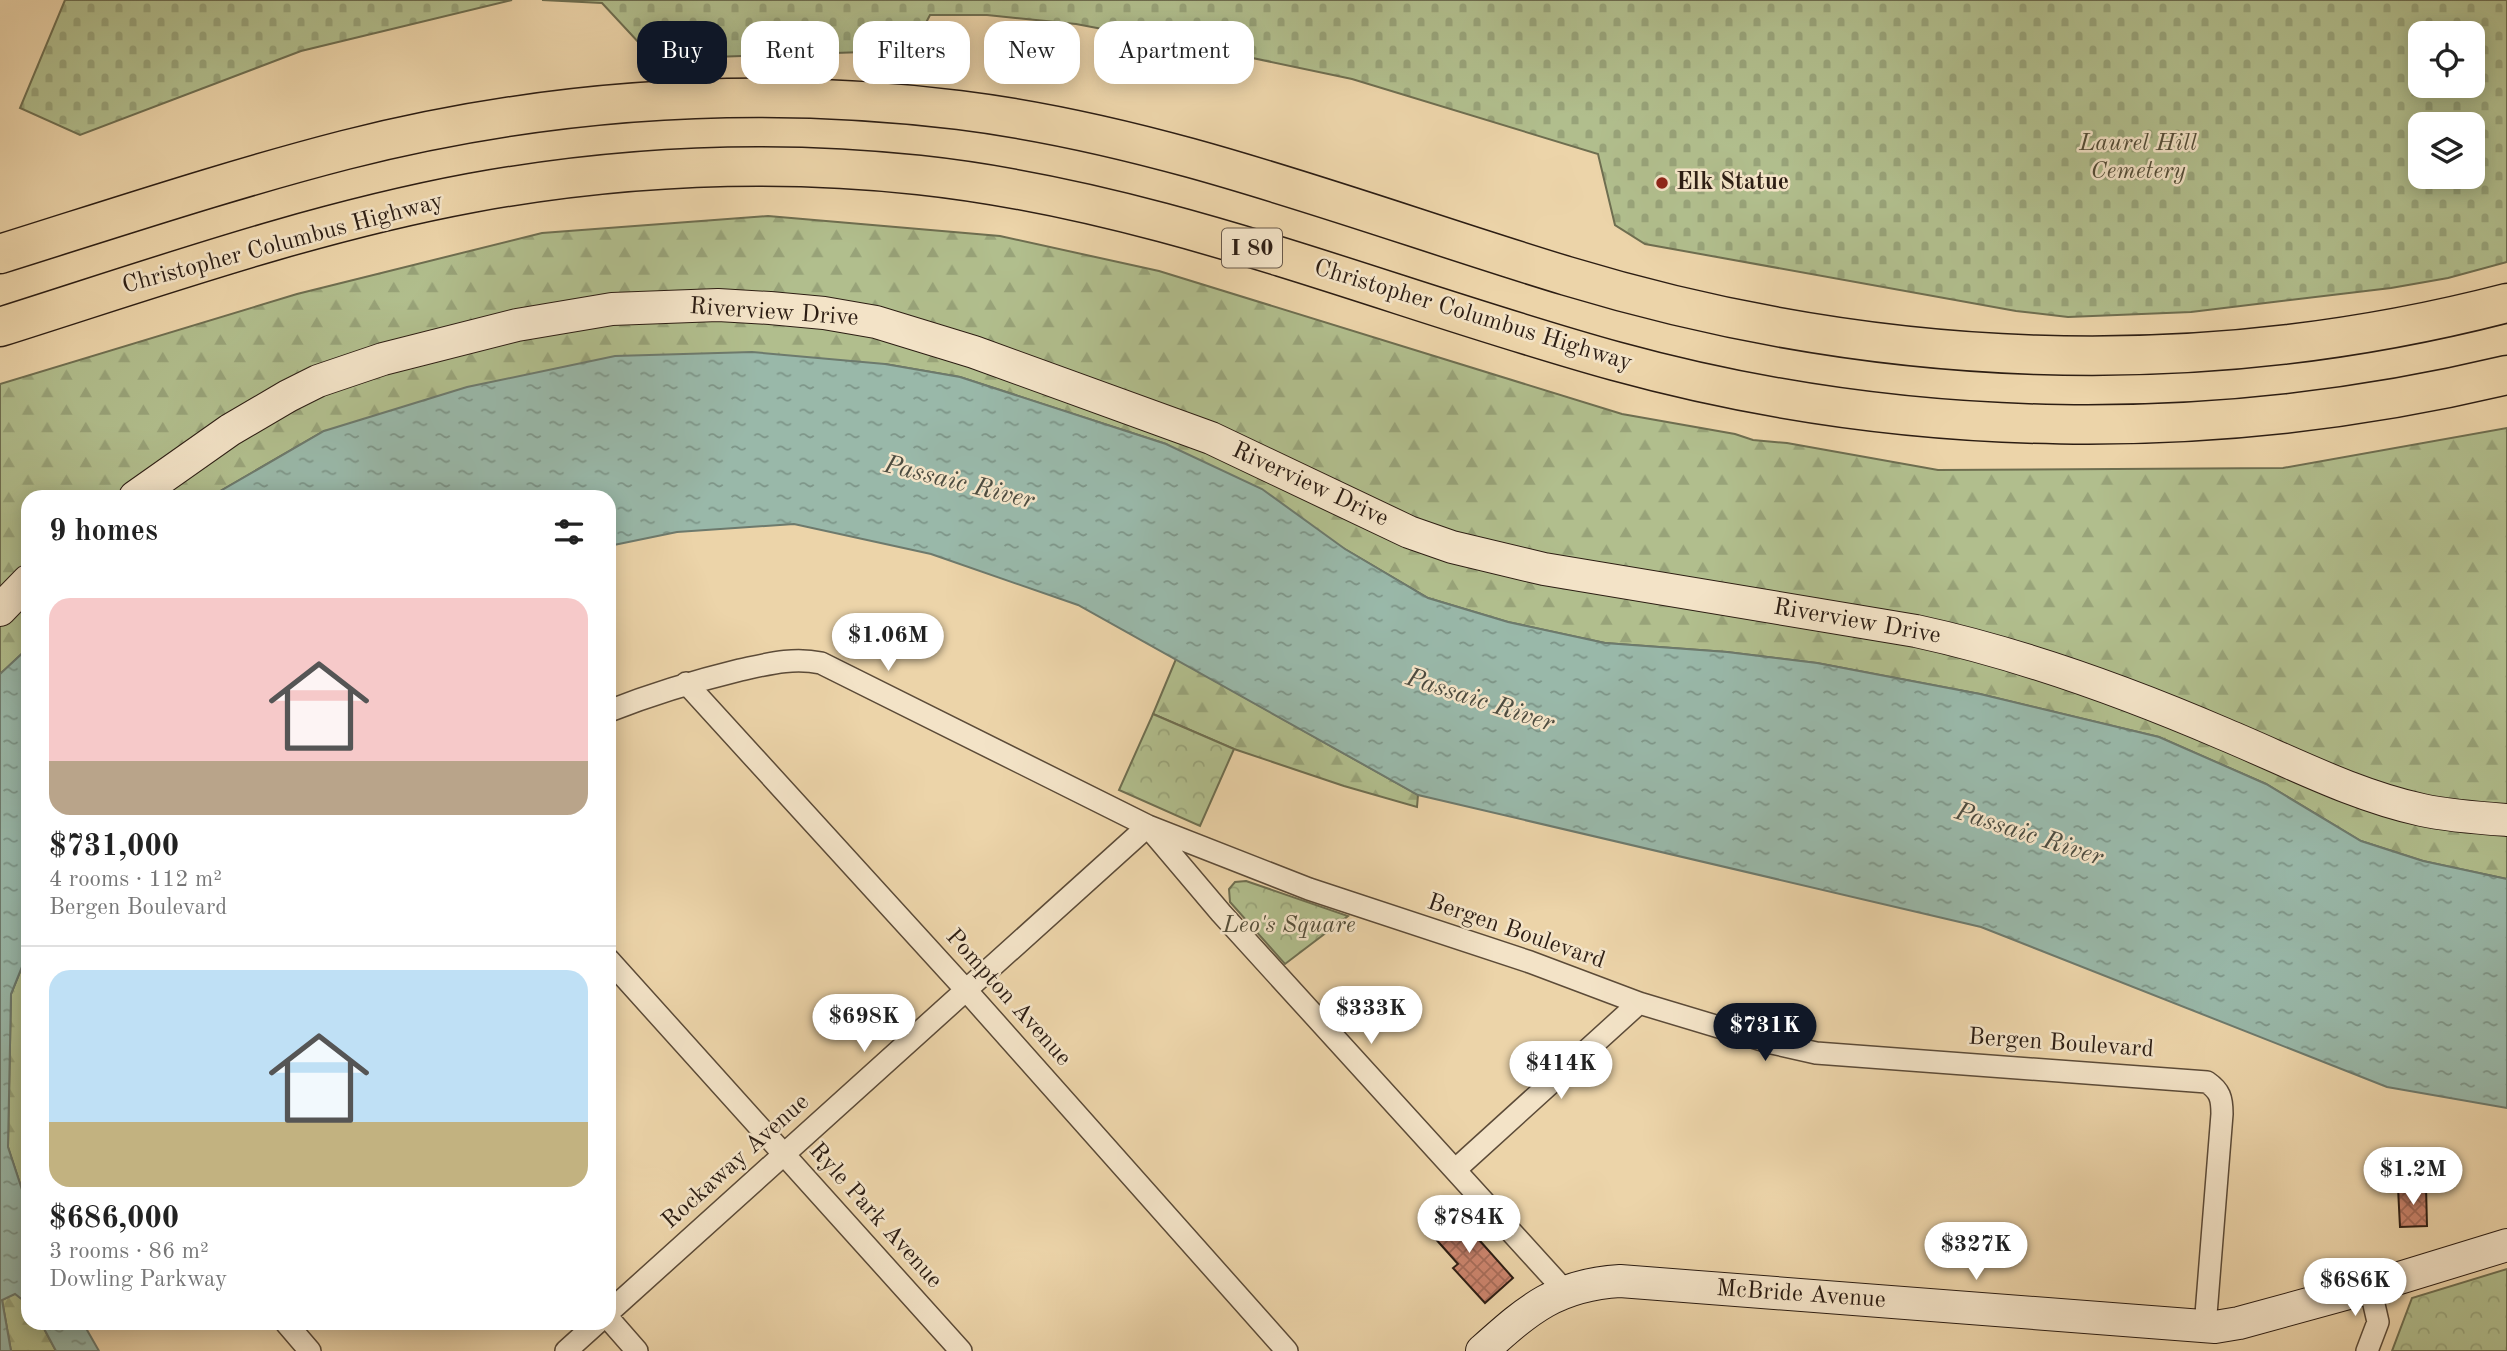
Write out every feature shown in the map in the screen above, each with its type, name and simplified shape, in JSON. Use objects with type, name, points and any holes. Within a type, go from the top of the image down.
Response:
[{"type":"highway","points":[[0,254],[270,171],[423,132],[550,111],[656,100],[811,98],[965,111],[1121,140],[1197,160],[1636,295],[1787,330],[1873,342],[2014,355],[2171,355],[2325,341],[2395,329],[2507,303]]},
{"type":"highway","name":"Christopher Columbus Highway","points":[[0,327],[319,229],[465,194],[541,181],[614,173],[764,166],[840,168],[918,175],[992,184],[1067,198],[1213,236],[1616,361],[1692,381],[1844,408],[2000,423],[2077,426],[2155,424],[2310,412],[2450,388],[2507,375]]},
{"type":"street","name":"Riverview Drive","points":[[145,490],[230,430],[278,401],[318,381],[383,359],[517,325],[612,309],[718,305],[824,313],[927,335],[1160,418],[1261,461],[1409,532],[1452,547],[1544,569],[1963,641],[2108,688],[2380,798],[2422,810],[2507,820]]},
{"type":"street","points":[[0,610],[21,588]]},
{"type":"street","name":"Bergen Boulevard","points":[[616,708],[686,683],[786,660],[821,663],[1148,826],[1309,889],[1530,962],[1639,1003],[1772,1043],[1816,1053],[2207,1082],[2216,1088],[2222,1098],[2222,1114],[2204,1327]]},
{"type":"street","name":"Pompton Avenue","points":[[686,683],[966,990],[1287,1351]]},
{"type":"street","points":[[1148,826],[1221,913],[1565,1291]]},
{"type":"street","name":"Rockaway Avenue","points":[[616,1306],[1148,826]]},
{"type":"street","name":"Ryle Park Avenue","points":[[616,968],[961,1351]]},
{"type":"street","points":[[1455,1170],[1639,1003]]},
{"type":"street","name":"McBride Avenue","points":[[1482,1351],[1529,1309],[1565,1291],[1586,1285],[1620,1281],[2204,1327],[2239,1323],[2507,1245]]},
{"type":"street","points":[[2367,1351],[2378,1322],[2370,1287]]},
{"type":"street","points":[[616,1327],[637,1351]]},
{"type":"street","points":[[292,1330],[310,1351]]},
{"type":"street","points":[[566,1351],[589,1330]]},
{"type":"green space","points":[[65,0],[512,0],[301,51],[80,135],[20,108]]},
{"type":"green space","name":"Laurel Hill Cemetery","points":[[542,0],[2507,0],[2507,262],[2448,278],[2391,288],[2191,312],[2068,317],[2016,311],[1645,244],[1615,225],[1598,154],[1352,79],[1254,58],[1254,21],[1094,21],[1094,27],[1080,25],[1080,21],[1046,21],[987,15],[930,15],[926,21],[853,21],[853,52],[839,53],[839,21],[741,21],[741,56],[727,57],[727,21],[637,21],[637,41],[602,3]]},
{"type":"green space","points":[[768,216],[1000,236],[1159,271],[1622,414],[1735,434],[1753,440],[1787,443],[1938,470],[2283,468],[2507,428],[2507,879],[2423,861],[2361,841],[2266,784],[2159,737],[1980,694],[1817,663],[1727,652],[1605,643],[1508,622],[1428,598],[1166,444],[960,377],[885,364],[324,431],[222,490],[21,490],[21,654],[0,674],[0,384],[297,294],[542,233]]},
{"type":"green space","points":[[1176,659],[1418,795],[1417,807],[1234,749],[1153,714]]},
{"type":"green space","points":[[1153,714],[1234,749],[1200,826],[1119,790]]},
{"type":"green space","name":"Leo's Square","points":[[1246,881],[1348,916],[1285,964],[1230,902],[1229,889],[1235,882]]},
{"type":"green space","points":[[21,969],[21,1187],[8,1147],[11,994]]},
{"type":"green space","points":[[2507,1269],[2507,1351],[2392,1351],[2412,1298]]},
{"type":"green space","points":[[15,1293],[21,1298],[21,1330],[45,1330],[56,1351],[11,1351],[2,1300]]},
{"type":"water","name":"Passaic River","points":[[752,352],[885,364],[960,377],[1166,444],[1262,489],[1345,549],[1428,598],[1508,622],[1605,643],[1727,652],[1817,663],[1980,694],[2159,737],[2266,784],[2361,841],[2423,861],[2507,879],[2507,1108],[2387,1087],[1981,927],[1418,795],[1078,605],[931,554],[794,524],[677,532],[616,545],[616,490],[222,490],[324,431],[467,387],[615,356]]},
{"type":"water","points":[[21,654],[21,969],[11,994],[8,1147],[21,1187],[21,1299],[15,1294],[2,1300],[11,1351],[0,1351],[0,674]]},
{"type":"water","points":[[45,1330],[87,1330],[99,1351],[56,1351]]},
{"type":"building","points":[[2426,1186],[2427,1226],[2400,1227],[2398,1188]]},
{"type":"building","points":[[1449,1206],[1513,1278],[1485,1303],[1453,1268],[1458,1264],[1425,1227]]},
{"type":"place","name":"Elk Statue","points":[[1662,183]]}]
